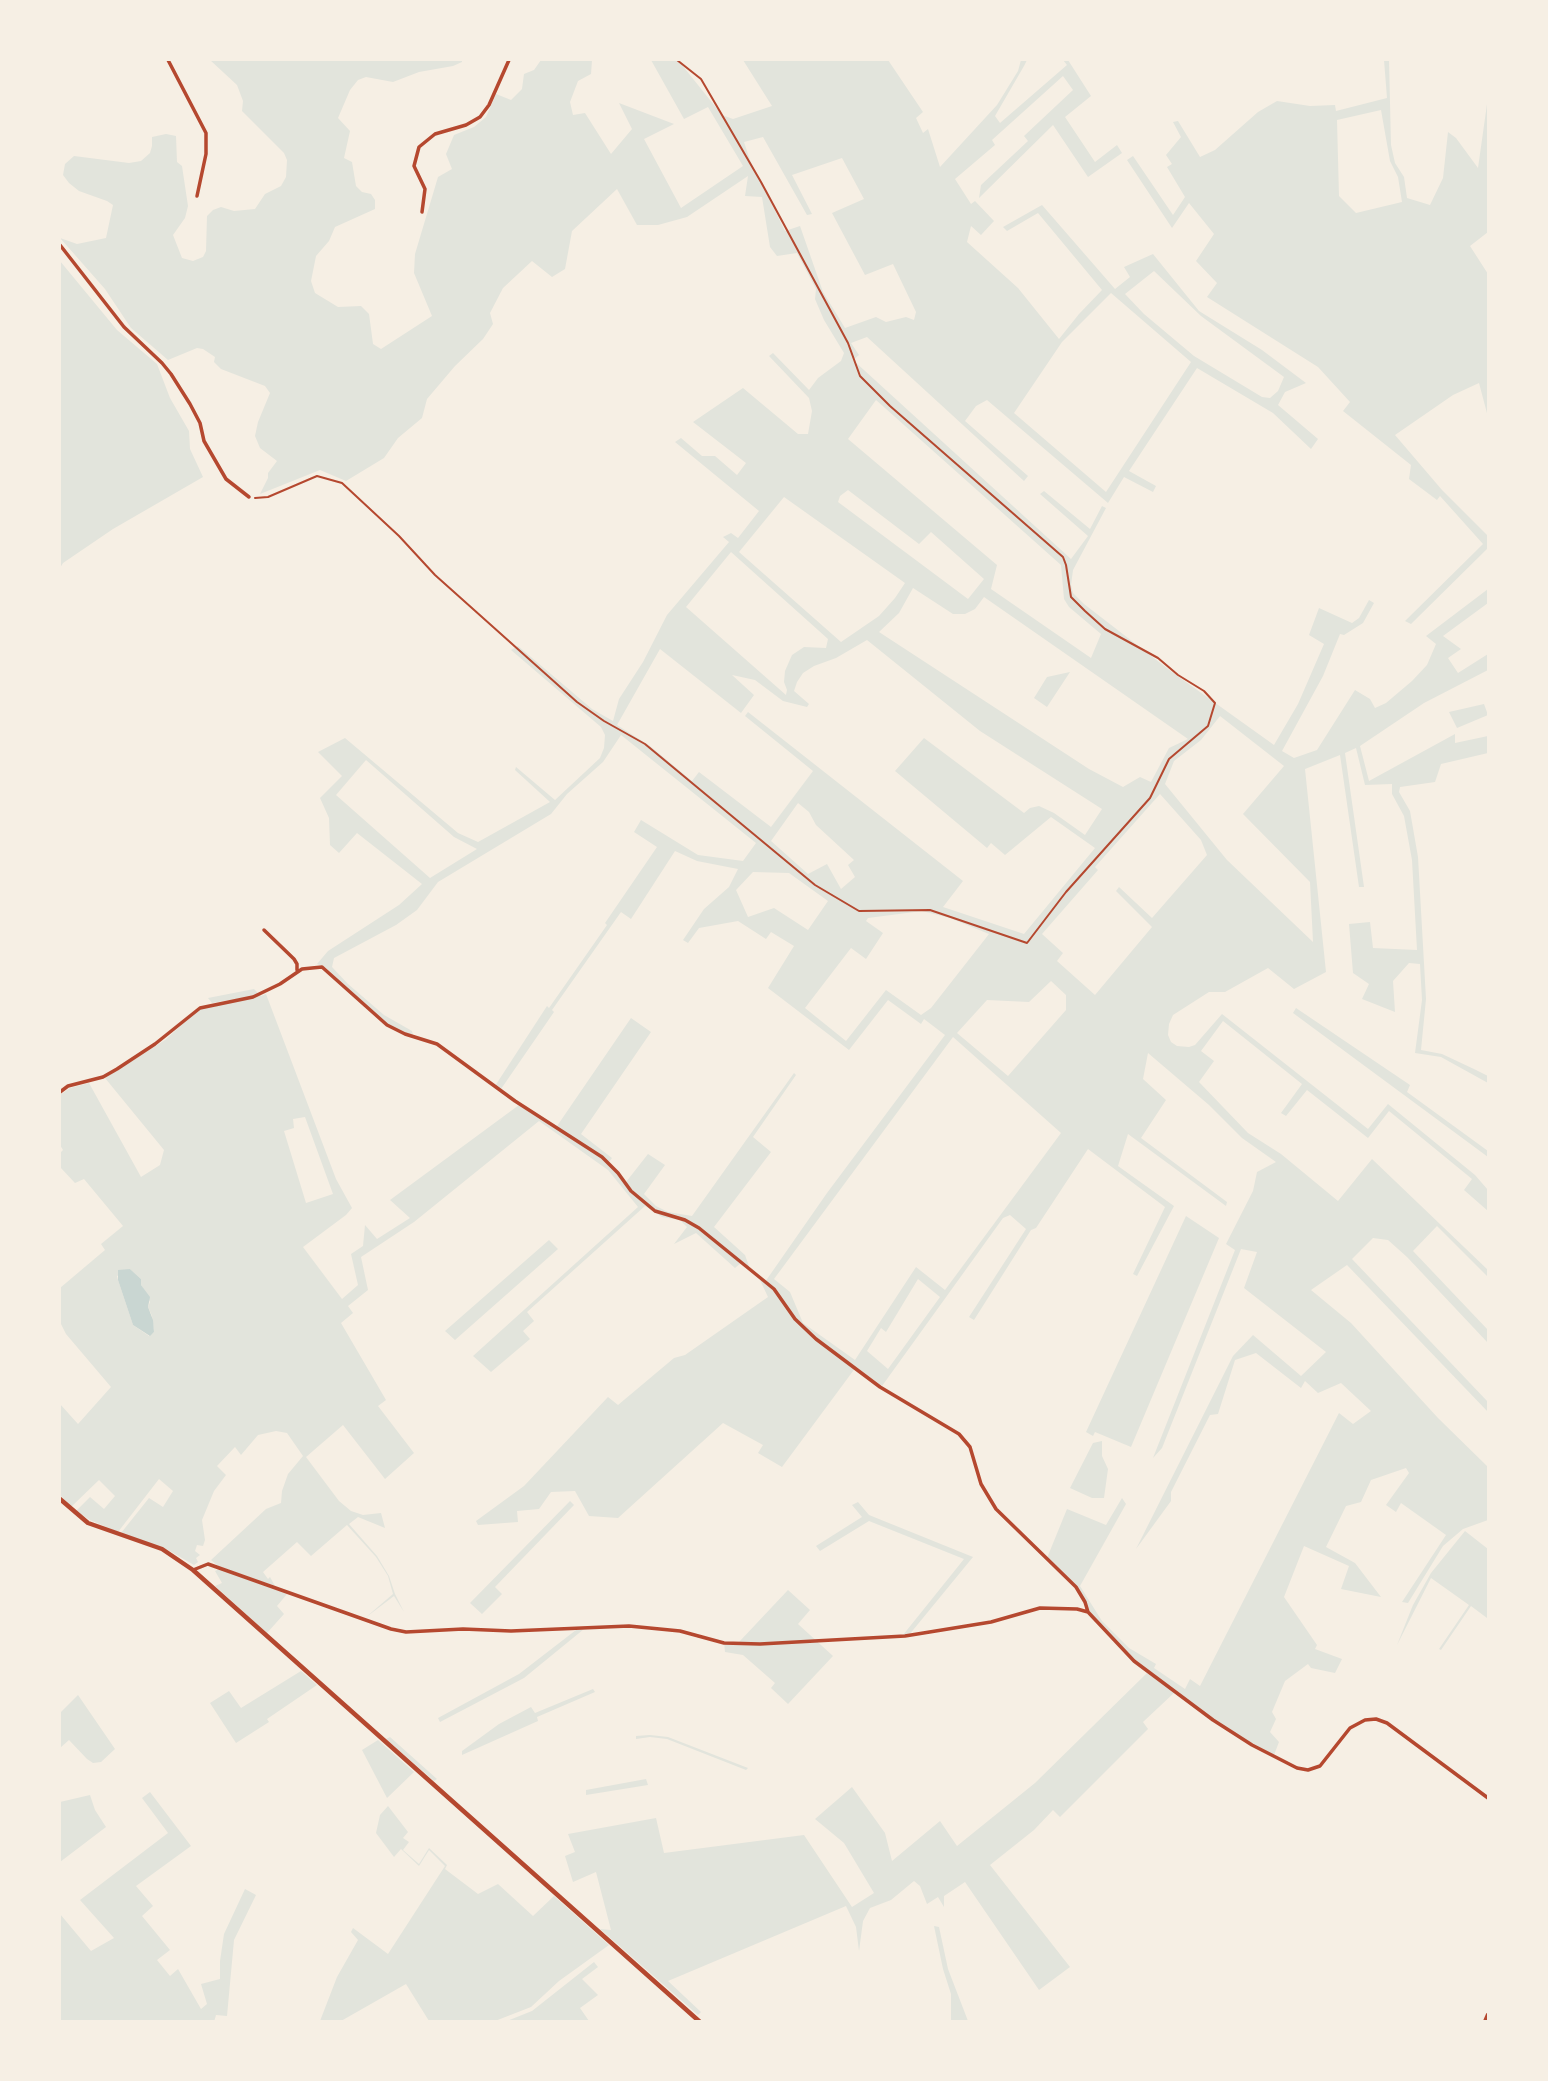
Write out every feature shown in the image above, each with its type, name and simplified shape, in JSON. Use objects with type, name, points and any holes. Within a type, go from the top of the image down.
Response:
[{"type":"main road","points":[[60,1499],[75,1514],[95,1527],[162,1549],[193,1570],[699,2021]]},
{"type":"main road","points":[[1485,2021],[1489,2015]]},
{"type":"street","points":[[167,60],[206,133],[206,154],[197,196]]},
{"type":"street","points":[[422,212],[425,189],[414,166],[419,146],[435,134],[466,125],[480,117],[489,105],[509,60]]},
{"type":"street","points":[[60,246],[124,327],[171,374],[191,404],[200,423],[204,441],[226,479],[249,497]]},
{"type":"street","points":[[264,930],[295,959],[298,964],[296,973]]},
{"type":"street","points":[[60,1092],[68,1086],[103,1077],[117,1069],[155,1044],[200,1007],[262,993],[307,967],[327,969],[344,989],[387,1025],[437,1044],[515,1101],[602,1157],[618,1172],[631,1191],[655,1211],[693,1224],[764,1280],[779,1293],[800,1324],[826,1346],[880,1387],[959,1434],[970,1447],[981,1483],[996,1509],[1076,1587],[1088,1612],[1134,1661],[1229,1731],[1297,1768],[1308,1770],[1320,1766],[1354,1724],[1376,1719],[1387,1723],[1489,1798]]},
{"type":"street","points":[[193,1570],[208,1564],[406,1632],[629,1626],[680,1631],[724,1643],[761,1644],[928,1634],[991,1622],[1040,1608],[1088,1612]]},
{"type":"path","points":[[249,497],[268,497],[317,476],[342,483],[399,536],[435,575],[585,709],[645,744],[815,885],[855,910],[865,913],[896,909],[930,910],[1027,943],[1066,892],[1150,798],[1169,759],[1208,726],[1215,703],[1204,691],[1178,675],[1158,658],[1105,629],[1085,611],[1071,597],[1063,557],[900,415],[860,376],[843,332],[761,182],[701,79],[677,60]]},
{"type":"shaded area","points":[[210,60],[462,60],[453,66],[419,72],[393,82],[366,77],[358,80],[350,90],[338,118],[350,131],[344,158],[352,162],[356,186],[362,192],[371,194],[375,200],[375,209],[335,227],[329,241],[316,256],[311,281],[315,293],[338,307],[361,306],[369,314],[373,344],[381,349],[432,316],[414,273],[415,254],[438,177],[452,169],[446,154],[454,135],[474,127],[486,117],[496,94],[511,100],[522,89],[524,74],[534,70],[541,60],[592,60],[591,74],[578,81],[570,102],[573,115],[585,113],[611,154],[632,129],[619,103],[674,124],[644,139],[681,208],[743,166],[708,107],[684,119],[651,60],[678,60],[722,115],[733,119],[772,106],[743,60],[888,60],[923,112],[916,118],[923,133],[928,129],[940,167],[997,105],[1018,71],[1021,60],[1027,60],[995,116],[1000,123],[1067,65],[1063,60],[1068,60],[1091,96],[1065,117],[1095,162],[1117,145],[1122,153],[1088,177],[1053,125],[979,198],[981,185],[1028,141],[1024,136],[1073,90],[1063,76],[992,140],[995,145],[955,179],[971,204],[975,201],[994,221],[981,235],[971,226],[967,242],[1018,288],[1059,339],[1102,290],[1038,213],[1007,231],[1003,227],[1042,205],[1115,289],[1130,277],[1124,267],[1153,254],[1199,311],[1262,350],[1306,383],[1285,392],[1278,405],[1318,439],[1311,449],[1273,413],[1197,368],[1129,471],[1156,486],[1153,492],[1124,477],[1108,503],[987,400],[976,406],[965,421],[1028,476],[1024,481],[867,337],[851,343],[859,355],[853,360],[1071,559],[1088,536],[1040,494],[1044,491],[1090,529],[1102,506],[1106,508],[1073,570],[1073,593],[1172,672],[1274,745],[1298,704],[1324,644],[1309,635],[1319,608],[1352,623],[1359,618],[1369,600],[1374,603],[1363,623],[1344,635],[1340,634],[1323,676],[1282,751],[1294,758],[1317,750],[1355,690],[1370,699],[1375,708],[1386,703],[1412,681],[1427,665],[1436,644],[1426,636],[1488,589],[1488,603],[1443,636],[1461,649],[1448,658],[1458,673],[1488,654],[1488,670],[1424,703],[1360,746],[1369,781],[1455,734],[1455,743],[1488,736],[1488,753],[1441,764],[1435,782],[1400,787],[1399,792],[1410,811],[1418,857],[1426,999],[1421,1050],[1442,1054],[1476,1070],[1488,1076],[1488,1083],[1441,1057],[1415,1053],[1422,1000],[1420,964],[1409,963],[1393,981],[1395,1012],[1362,999],[1369,984],[1353,973],[1349,924],[1370,922],[1373,948],[1417,950],[1412,860],[1404,816],[1392,794],[1392,784],[1365,785],[1356,748],[1345,753],[1364,887],[1359,887],[1340,755],[1305,769],[1326,972],[1294,989],[1268,968],[1225,992],[1209,992],[1173,1015],[1169,1024],[1168,1035],[1171,1042],[1177,1046],[1189,1047],[1195,1045],[1222,1014],[1368,1129],[1388,1104],[1475,1175],[1488,1190],[1488,1211],[1464,1190],[1472,1179],[1389,1111],[1368,1138],[1307,1090],[1286,1116],[1281,1113],[1302,1084],[1223,1021],[1201,1051],[1214,1061],[1199,1082],[1248,1133],[1281,1154],[1338,1201],[1372,1159],[1488,1270],[1488,1277],[1437,1226],[1413,1251],[1488,1330],[1488,1343],[1388,1240],[1373,1238],[1352,1259],[1488,1402],[1488,1412],[1347,1265],[1311,1290],[1351,1323],[1438,1418],[1488,1467],[1488,1520],[1463,1529],[1443,1546],[1408,1603],[1402,1602],[1446,1535],[1401,1503],[1396,1512],[1386,1505],[1409,1473],[1406,1468],[1371,1480],[1361,1502],[1346,1506],[1326,1547],[1355,1563],[1381,1597],[1341,1589],[1349,1566],[1304,1546],[1284,1597],[1317,1645],[1315,1649],[1342,1659],[1335,1673],[1311,1668],[1308,1664],[1285,1681],[1272,1712],[1276,1719],[1270,1732],[1279,1742],[1274,1755],[1209,1716],[1129,1655],[1091,1614],[1079,1589],[1047,1558],[1067,1509],[1106,1525],[1122,1498],[1126,1504],[1080,1586],[1102,1621],[1129,1648],[1156,1664],[1154,1668],[1185,1689],[1190,1679],[1200,1686],[1339,1413],[1353,1424],[1371,1411],[1341,1383],[1318,1393],[1305,1381],[1301,1388],[1256,1353],[1235,1360],[1218,1414],[1210,1415],[1171,1492],[1171,1501],[1136,1549],[1233,1356],[1253,1335],[1301,1376],[1326,1352],[1244,1288],[1257,1252],[1241,1249],[1162,1448],[1153,1458],[1235,1250],[1226,1244],[1253,1191],[1257,1172],[1276,1162],[1242,1138],[1209,1105],[1148,1053],[1143,1079],[1166,1100],[1141,1138],[1227,1202],[1226,1206],[1128,1134],[1118,1166],[1174,1206],[1137,1276],[1133,1274],[1165,1207],[1088,1149],[1036,1228],[1031,1230],[974,1320],[969,1317],[1026,1229],[1010,1215],[1003,1218],[882,1386],[856,1367],[782,1467],[758,1453],[763,1445],[723,1423],[618,1518],[589,1516],[575,1491],[551,1492],[539,1509],[517,1511],[518,1522],[478,1525],[476,1521],[524,1486],[608,1397],[618,1405],[674,1358],[685,1355],[768,1297],[760,1280],[765,1282],[827,1193],[945,1035],[924,1019],[921,1024],[888,1000],[849,1050],[768,988],[794,946],[771,932],[766,939],[738,921],[699,928],[688,943],[683,940],[704,909],[729,887],[738,869],[697,861],[675,851],[631,919],[621,912],[552,1010],[554,1012],[501,1089],[495,1086],[547,1006],[549,1008],[607,925],[605,923],[657,847],[634,832],[641,820],[698,855],[743,861],[756,843],[621,735],[603,762],[567,794],[551,814],[438,882],[417,910],[396,925],[334,958],[332,967],[348,984],[384,1015],[412,1031],[413,1035],[386,1024],[325,967],[317,964],[328,951],[399,905],[422,884],[357,833],[339,853],[330,845],[329,818],[320,798],[342,776],[318,752],[345,738],[458,833],[478,842],[550,802],[515,770],[516,767],[555,800],[600,758],[605,735],[601,727],[511,650],[518,646],[592,709],[613,721],[619,699],[643,662],[667,615],[729,542],[723,537],[731,533],[738,538],[759,511],[675,442],[681,438],[702,456],[715,456],[737,475],[746,463],[693,422],[743,388],[798,434],[808,434],[812,411],[809,398],[769,356],[773,353],[809,390],[818,378],[841,361],[844,353],[824,320],[815,299],[816,289],[797,253],[777,256],[770,247],[762,197],[745,196],[748,176],[687,217],[658,225],[637,225],[617,189],[572,231],[565,269],[552,277],[532,261],[503,288],[490,313],[493,324],[483,339],[427,399],[422,418],[398,438],[384,458],[346,481],[320,470],[260,494],[268,473],[277,461],[260,448],[255,436],[270,393],[265,386],[221,369],[214,362],[215,357],[203,349],[197,348],[168,360],[131,328],[105,289],[60,238],[77,244],[106,238],[113,205],[79,191],[69,183],[63,175],[65,164],[74,156],[129,163],[141,161],[150,153],[152,137],[166,134],[176,136],[177,162],[182,166],[188,206],[185,218],[173,235],[182,258],[193,261],[203,257],[206,251],[207,216],[213,210],[221,207],[234,211],[255,209],[265,194],[281,186],[286,177],[287,160],[284,153],[242,111],[243,101],[237,85]],"holes":[[[763,137],[807,215],[812,214],[792,175],[842,158],[864,199],[832,213],[865,275],[893,264],[916,312],[914,320],[906,317],[886,322],[876,317],[845,328],[823,292],[800,226],[785,231],[744,142]],[[1154,271],[1201,316],[1284,377],[1278,391],[1270,398],[1262,397],[1194,356],[1144,314],[1125,294]],[[1111,293],[1191,362],[1106,492],[1014,413],[1062,342]],[[876,400],[1061,565],[1064,599],[1069,607],[1101,634],[1091,658],[991,589],[997,565],[848,439]],[[848,490],[919,544],[931,532],[984,579],[968,599],[838,502],[840,496]],[[784,497],[905,583],[879,616],[841,642],[739,552]],[[731,552],[828,639],[826,648],[804,647],[792,655],[785,671],[784,682],[786,695],[686,607]],[[913,588],[953,614],[965,614],[975,609],[984,597],[1188,739],[1169,748],[1151,782],[1140,777],[1123,787],[1089,769],[879,632],[899,613]],[[867,640],[980,731],[1102,809],[1085,835],[1039,806],[1024,813],[924,738],[895,771],[987,848],[991,843],[1005,855],[1051,817],[1095,848],[1024,934],[943,907],[963,881],[748,712],[745,716],[813,771],[771,827],[699,772],[692,781],[650,746],[617,725],[660,649],[741,713],[754,695],[732,675],[755,680],[783,701],[807,707],[809,704],[794,691],[803,673]],[[1220,716],[1284,766],[1243,814],[1310,882],[1313,942],[1227,860],[1165,784],[1174,761],[1201,740]],[[366,760],[454,837],[477,849],[430,878],[336,795]],[[1160,794],[1201,840],[1207,855],[1152,918],[1119,887],[1116,891],[1152,927],[1095,995],[1057,961],[1063,953],[1042,934],[1098,870],[1095,867]],[[798,803],[809,812],[816,825],[854,860],[848,865],[855,877],[841,889],[827,864],[808,874],[771,841]],[[753,872],[789,873],[828,901],[808,930],[774,908],[748,917],[736,890]],[[922,911],[950,918],[989,934],[931,1008],[921,1015],[886,990],[846,1041],[805,1008],[851,948],[866,959],[883,933],[866,921],[868,918]],[[1051,981],[1066,995],[1066,1010],[1008,1076],[957,1033],[987,1000],[1029,1002]],[[953,1037],[1061,1133],[945,1290],[916,1267],[855,1360],[803,1323],[790,1292],[774,1279]],[[918,1279],[940,1297],[888,1369],[867,1351],[881,1328],[886,1332]]]},
{"type":"shaded area","points":[[1384,60],[1389,60],[1391,145],[1395,163],[1404,177],[1407,198],[1430,205],[1443,178],[1448,132],[1456,138],[1478,168],[1488,97],[1488,232],[1470,246],[1488,274],[1488,417],[1479,383],[1453,395],[1395,435],[1442,490],[1488,536],[1488,548],[1411,624],[1405,621],[1483,544],[1440,496],[1437,500],[1409,479],[1411,465],[1343,411],[1350,402],[1318,367],[1207,297],[1217,283],[1196,261],[1214,234],[1189,203],[1172,228],[1127,160],[1133,156],[1173,215],[1185,197],[1167,167],[1172,164],[1166,155],[1181,137],[1173,122],[1178,121],[1200,157],[1215,150],[1258,112],[1277,101],[1310,106],[1335,105],[1336,111],[1387,98]],"holes":[[[1381,110],[1390,161],[1398,177],[1402,202],[1356,213],[1339,196],[1337,120]]]},
{"type":"shaded area","points":[[60,261],[117,330],[157,364],[170,398],[189,431],[190,449],[203,477],[113,529],[63,563],[60,568]]},
{"type":"shaded area","points":[[1070,672],[1047,707],[1034,698],[1047,677]]},
{"type":"shaded area","points":[[1484,704],[1488,715],[1457,728],[1449,712]]},
{"type":"shaded area","points":[[254,989],[261,996],[266,994],[336,1179],[352,1208],[303,1247],[342,1299],[358,1285],[351,1254],[363,1246],[365,1225],[377,1239],[410,1218],[390,1200],[519,1105],[555,1129],[631,1018],[651,1032],[581,1134],[612,1158],[609,1162],[626,1182],[648,1154],[665,1165],[644,1194],[656,1206],[668,1212],[692,1216],[794,1073],[796,1075],[753,1137],[771,1152],[714,1227],[745,1255],[750,1269],[742,1262],[735,1268],[696,1233],[674,1244],[687,1227],[680,1220],[662,1217],[645,1206],[527,1312],[534,1321],[523,1331],[530,1339],[491,1372],[473,1356],[638,1207],[608,1170],[539,1121],[414,1222],[361,1257],[368,1290],[348,1306],[353,1313],[341,1323],[386,1400],[378,1406],[414,1453],[385,1479],[343,1425],[306,1457],[339,1501],[351,1511],[363,1515],[381,1513],[385,1528],[358,1517],[349,1524],[377,1556],[389,1576],[404,1612],[394,1596],[365,1618],[393,1594],[388,1576],[376,1557],[347,1525],[311,1556],[297,1542],[263,1572],[275,1586],[218,1566],[211,1560],[266,1509],[281,1503],[288,1474],[303,1456],[287,1433],[276,1431],[258,1435],[241,1455],[235,1447],[217,1466],[226,1475],[214,1491],[202,1520],[205,1540],[203,1546],[197,1545],[195,1551],[200,1555],[194,1565],[168,1550],[121,1533],[149,1498],[163,1507],[173,1491],[159,1479],[118,1532],[76,1511],[90,1497],[104,1509],[115,1496],[99,1480],[71,1507],[60,1495],[60,1404],[78,1424],[111,1387],[66,1334],[60,1322],[60,1288],[105,1250],[101,1244],[123,1226],[84,1179],[75,1183],[60,1167],[60,1153],[63,1150],[60,1145],[60,1095],[70,1088],[89,1083],[141,1177],[160,1165],[164,1150],[105,1078],[165,1040],[198,1010],[242,998],[212,1003],[208,998]],"holes":[[[305,1117],[333,1194],[306,1203],[284,1131],[294,1128],[293,1119]],[[130,1269],[141,1279],[141,1285],[150,1302],[148,1307],[154,1332],[149,1336],[133,1325],[118,1280],[117,1276]]]},
{"type":"shaded area","points":[[1296,1008],[1410,1085],[1407,1092],[1488,1151],[1488,1157],[1293,1013]]},
{"type":"shaded area","points":[[1186,1216],[1219,1238],[1131,1447],[1095,1432],[1093,1436],[1086,1432]]},
{"type":"shaded area","points":[[549,1240],[558,1249],[455,1340],[445,1331]]},
{"type":"shaded area","points":[[130,1269],[141,1279],[141,1285],[150,1297],[148,1307],[154,1332],[150,1336],[133,1325],[118,1280],[118,1270]]},
{"type":"shaded area","points":[[1102,1441],[1102,1456],[1108,1469],[1104,1498],[1092,1498],[1070,1488],[1093,1443]]},
{"type":"shaded area","points":[[570,1501],[574,1505],[495,1587],[502,1594],[482,1614],[470,1603]]},
{"type":"shaded area","points":[[858,1502],[869,1515],[973,1557],[909,1635],[903,1635],[964,1559],[869,1521],[820,1551],[816,1546],[862,1517],[852,1505]]},
{"type":"shaded area","points":[[1465,1531],[1488,1549],[1487,1618],[1471,1606],[1441,1650],[1439,1649],[1469,1605],[1431,1578],[1397,1645],[1413,1605],[1431,1573]]},
{"type":"shaded area","points":[[219,1569],[287,1594],[277,1606],[284,1614],[267,1633],[215,1586],[222,1583],[215,1571]]},
{"type":"shaded area","points":[[788,1590],[810,1610],[798,1624],[833,1656],[788,1704],[771,1688],[775,1683],[743,1655],[725,1652],[724,1642],[739,1642]]},
{"type":"shaded area","points":[[584,1629],[524,1678],[440,1722],[438,1718],[519,1674],[576,1630]]},
{"type":"shaded area","points":[[301,1671],[317,1685],[267,1719],[269,1722],[236,1743],[210,1703],[229,1691],[241,1708]]},
{"type":"shaded area","points":[[1147,1673],[1175,1692],[1143,1722],[1148,1729],[1060,1817],[1053,1810],[1034,1830],[990,1865],[1070,1967],[1039,1990],[965,1882],[944,1896],[944,1907],[938,1897],[927,1904],[920,1886],[914,1881],[891,1900],[870,1908],[863,1921],[859,1951],[856,1927],[846,1906],[668,1981],[701,2012],[698,2015],[600,1929],[611,1930],[596,1872],[573,1882],[565,1856],[575,1852],[568,1834],[656,1818],[664,1853],[804,1835],[852,1907],[874,1893],[844,1843],[815,1819],[852,1787],[885,1833],[892,1861],[940,1821],[957,1846],[1035,1783]]},
{"type":"shaded area","points":[[593,1689],[595,1692],[537,1717],[538,1721],[462,1755],[462,1751],[499,1724],[531,1707],[535,1713]]},
{"type":"shaded area","points":[[78,1695],[115,1749],[101,1762],[93,1763],[87,1759],[69,1740],[60,1748],[60,1713]]},
{"type":"shaded area","points":[[636,1736],[668,1737],[748,1768],[746,1770],[667,1739],[636,1739]]},
{"type":"shaded area","points":[[390,1737],[437,1779],[434,1781],[386,1739]]},
{"type":"shaded area","points":[[378,1740],[414,1772],[387,1798],[362,1750]]},
{"type":"shaded area","points":[[646,1779],[648,1785],[586,1795],[586,1790]]},
{"type":"shaded area","points":[[150,1792],[191,1846],[136,1886],[153,1906],[142,1916],[170,1950],[157,1960],[170,1976],[178,1969],[201,2009],[207,2004],[201,1984],[220,1979],[224,1934],[245,1889],[256,1895],[234,1940],[227,2016],[216,2015],[214,2022],[60,2021],[60,1914],[91,1951],[114,1938],[80,1900],[168,1833],[142,1798]]},
{"type":"shaded area","points":[[90,1795],[95,1810],[106,1827],[60,1862],[60,1802]]},
{"type":"shaded area","points":[[388,1806],[408,1832],[403,1838],[409,1842],[403,1850],[419,1864],[429,1848],[447,1865],[445,1869],[478,1894],[498,1884],[533,1916],[554,1896],[609,1945],[559,1981],[531,2007],[495,2021],[429,2021],[406,1984],[341,2021],[320,2021],[337,1977],[358,1940],[351,1932],[353,1928],[388,1954],[445,1866],[429,1850],[419,1866],[401,1849],[394,1857],[376,1833],[380,1815]]},
{"type":"shaded area","points":[[934,1926],[939,1927],[948,1969],[968,2021],[951,2021],[951,1994]]},
{"type":"shaded area","points":[[594,1962],[598,1967],[582,1979],[598,1995],[580,2008],[589,2021],[507,2021],[532,2011]]}]
